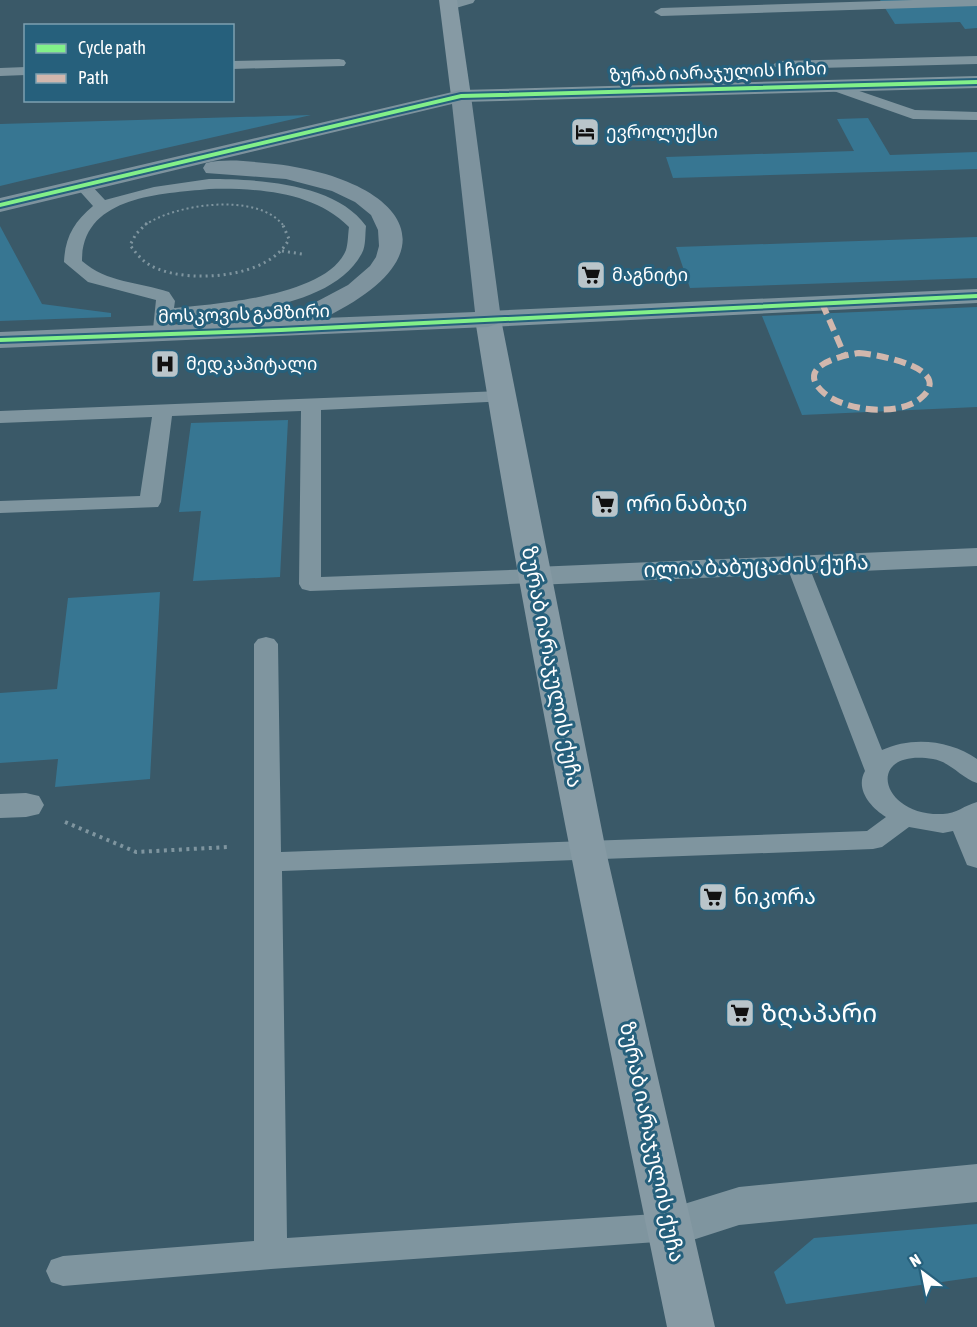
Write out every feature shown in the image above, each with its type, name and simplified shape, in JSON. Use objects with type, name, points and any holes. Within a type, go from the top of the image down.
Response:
[{"type":"main road","name":"ზურაბ იარაჯულის ქუჩა","points":[[448,3],[488,319],[501,397],[587,851],[671,1227],[691,1327]]},
{"type":"main road","points":[[0,205],[84,187],[461,96]]},
{"type":"main road","points":[[117,179],[219,168],[284,171],[326,181],[346,189],[379,210],[388,222],[392,249],[378,273],[336,302],[281,330]]},
{"type":"main road","name":"მოსკოვის გამზირი","points":[[0,340],[162,324],[281,330],[488,319]]},
{"type":"street","name":"ზურაბ იარაჯულის I ჩიხი","points":[[461,96],[977,82]]},
{"type":"street","points":[[488,319],[977,296]]},
{"type":"street","name":"ილია ბაბუცაძის ქუჩა","points":[[535,576],[977,557]]},
{"type":"street","points":[[671,1227],[740,1206],[977,1184]]},
{"type":"lane","points":[[448,3],[468,0]]},
{"type":"lane","points":[[661,12],[977,2]]},
{"type":"lane","points":[[779,66],[977,60]]},
{"type":"lane","points":[[234,65],[339,63]]},
{"type":"lane","points":[[0,72],[24,71]]},
{"type":"lane","points":[[833,86],[914,114],[974,116]]},
{"type":"lane","points":[[202,185],[277,186],[337,207],[358,226],[360,240],[353,256],[332,275],[307,289],[283,299],[162,324],[166,301],[163,296],[104,283],[86,276],[73,262],[73,242],[82,224],[102,206],[145,194],[202,185]]},
{"type":"lane","points":[[84,187],[102,206]]},
{"type":"lane","points":[[0,417],[501,397]]},
{"type":"lane","points":[[312,405],[310,584],[535,576]]},
{"type":"lane","points":[[0,507],[150,502],[163,411]]},
{"type":"lane","points":[[797,564],[877,769]]},
{"type":"lane","points":[[266,644],[272,1254]]},
{"type":"lane","points":[[977,753],[949,755],[914,750],[898,753],[885,759],[877,769],[874,779],[875,789],[881,800],[904,817],[934,824],[970,816],[977,858]]},
{"type":"lane","points":[[949,755],[963,762],[977,774]]},
{"type":"lane","points":[[268,854],[587,851],[873,840],[904,817]]},
{"type":"lane","points":[[63,1271],[272,1254],[671,1227]]},
{"type":"path","points":[[214,205],[238,206],[269,214],[287,228],[289,239],[282,251],[267,262],[246,270],[202,276],[168,272],[147,266],[134,256],[130,244],[134,233],[147,222],[165,213],[214,205]]},
{"type":"path","points":[[13,806],[136,852],[268,854]]},
{"type":"shaded area","points":[[880,0],[977,0],[977,28],[965,29],[960,22],[895,24]]},
{"type":"shaded area","points":[[311,115],[25,180],[0,186],[0,124]]},
{"type":"shaded area","points":[[868,118],[890,155],[977,152],[977,169],[673,178],[666,157],[854,151],[837,119]]},
{"type":"shaded area","points":[[0,226],[42,304],[111,313],[111,317],[0,321]]},
{"type":"shaded area","points":[[977,237],[977,278],[690,288],[676,247]]},
{"type":"shaded area","points":[[977,307],[977,407],[802,415],[762,316]]},
{"type":"shaded area","points":[[288,420],[280,577],[193,581],[201,511],[179,512],[191,423]]},
{"type":"shaded area","points":[[160,592],[150,779],[55,787],[58,759],[0,763],[0,693],[57,689],[68,598]]},
{"type":"shaded area","points":[[977,1224],[977,1277],[786,1304],[774,1272],[814,1238]]},
{"type":"marked path","points":[[822,303],[844,354]]},
{"type":"marked path","points":[[859,353],[893,358],[918,368],[926,375],[928,384],[924,395],[903,407],[869,409],[844,404],[817,387],[814,379],[815,372],[821,366],[839,357],[859,353]]},
{"type":"cycle path","points":[[0,205],[461,96],[977,82]]},
{"type":"cycle path","points":[[0,340],[281,330],[977,296]]},
{"type":"place","name":"ევროლუქსი","points":[[585,132]]},
{"type":"place","name":"მაგნიტი","points":[[591,275]]},
{"type":"place","name":"მედკაპიტალი","points":[[165,364]]},
{"type":"place","name":"ორი ნაბიჯი","points":[[605,504]]},
{"type":"place","name":"ნიკორა","points":[[713,897]]},
{"type":"place","name":"ზღაპარი","points":[[740,1013]]}]
